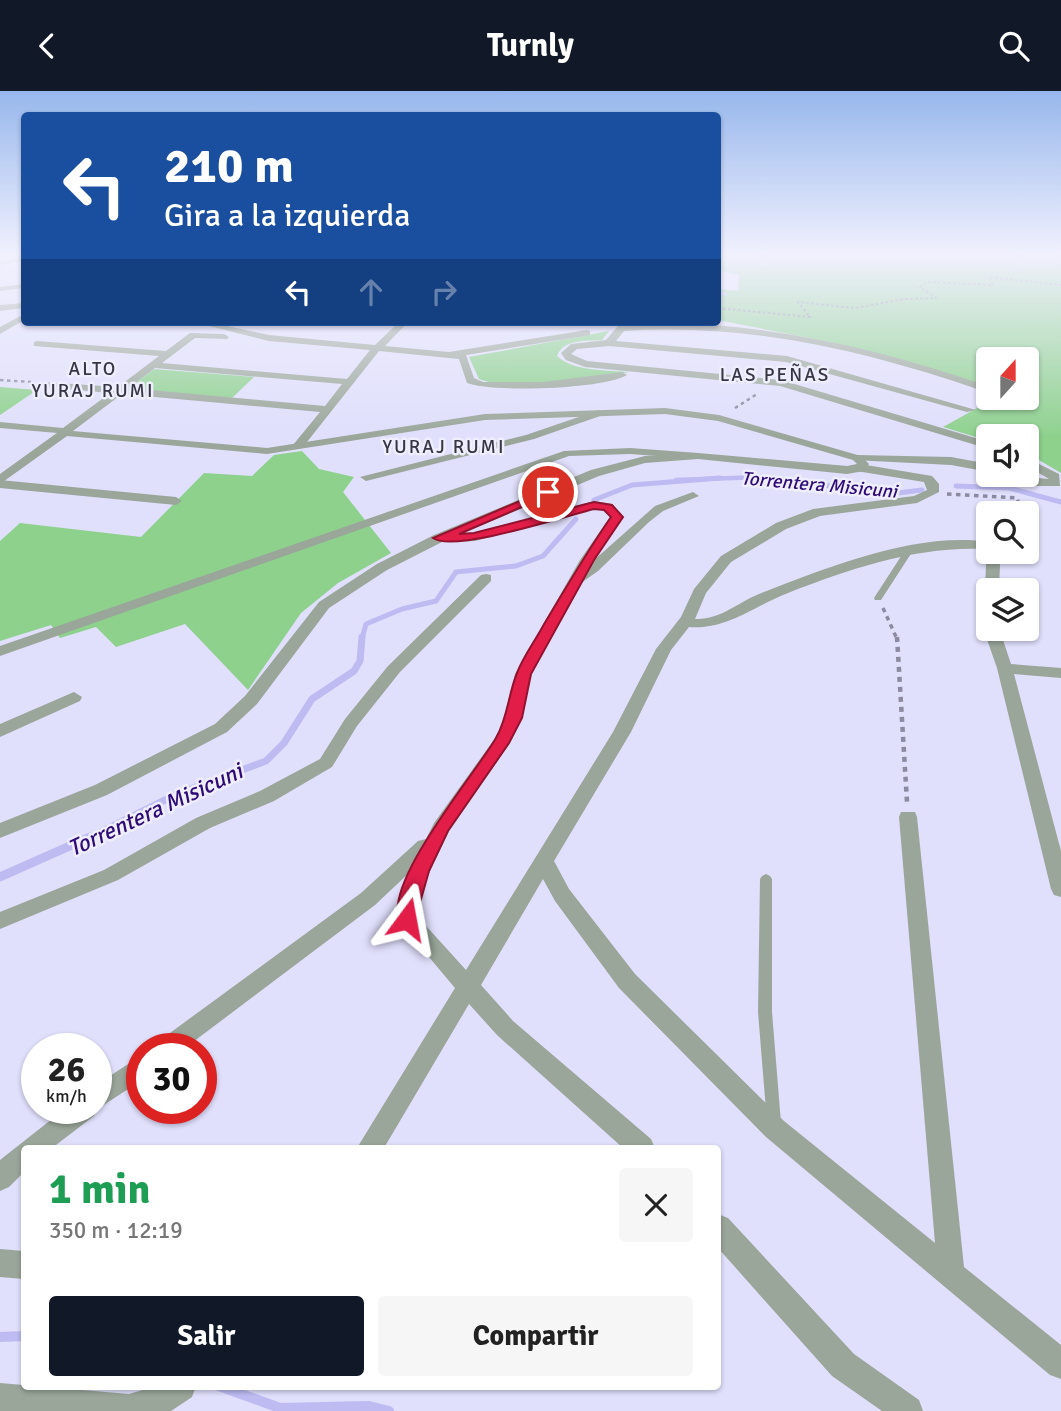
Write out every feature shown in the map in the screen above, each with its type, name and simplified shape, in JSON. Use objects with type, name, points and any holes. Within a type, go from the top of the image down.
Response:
[{"type":"street","points":[[0,331],[21,319]]},
{"type":"street","points":[[218,326],[304,342]]},
{"type":"street","points":[[299,445],[376,348],[400,326]]},
{"type":"street","points":[[449,354],[642,326],[738,330],[842,346],[976,386]]},
{"type":"street","points":[[609,342],[621,328]]},
{"type":"street","points":[[0,482],[193,335],[462,356],[468,378],[473,383],[487,386],[592,380],[650,371]]},
{"type":"street","points":[[971,410],[787,359],[609,342],[574,346],[566,353],[569,358],[585,364],[781,383],[976,442]]},
{"type":"street","points":[[37,344],[167,353]]},
{"type":"street","points":[[153,365],[349,382]]},
{"type":"street","points":[[252,383],[261,375]]},
{"type":"street","points":[[46,384],[327,409]]},
{"type":"street","points":[[233,400],[243,392]]},
{"type":"street","points":[[0,425],[267,451],[485,417],[665,411],[719,418],[859,463],[928,479],[933,492],[917,499],[833,508],[781,526],[726,559],[699,592],[684,622],[664,649],[622,732],[372,1145]]},
{"type":"street","points":[[366,477],[530,437],[598,413]]},
{"type":"street","points":[[0,652],[568,453],[630,451],[848,470],[859,463],[951,461],[976,466]]},
{"type":"street","points":[[0,831],[101,790],[221,728],[251,700],[324,605],[382,567],[439,538],[595,473],[645,460],[698,456]]},
{"type":"street","points":[[1039,468],[1055,477],[1056,483],[1039,482]]},
{"type":"street","points":[[0,482],[176,501]]},
{"type":"street","points":[[576,581],[600,565],[629,531],[661,505],[693,496]]},
{"type":"street","points":[[187,1033],[368,899],[411,861],[441,828],[501,743],[514,718],[523,674],[576,581],[617,517],[608,507],[594,505],[475,537],[439,538]]},
{"type":"street","points":[[684,622],[719,624],[755,601],[910,549],[957,542],[986,545],[993,565],[992,578]]},
{"type":"street","points":[[0,921],[111,875],[203,823],[267,796],[326,763],[351,723],[394,669],[486,577]]},
{"type":"street","points":[[996,641],[1005,668],[1061,888]]},
{"type":"street","points":[[1005,668],[1061,673]]},
{"type":"street","points":[[0,731],[74,697]]},
{"type":"street","points":[[908,817],[951,1272]]},
{"type":"street","points":[[441,828],[419,871],[409,901],[407,919],[505,1028],[639,1145]]},
{"type":"street","points":[[544,861],[562,895],[627,981],[775,1129],[1061,1364]]},
{"type":"street","points":[[36,1145],[64,1124]]},
{"type":"street","points":[[0,1178],[21,1157]]},
{"type":"street","points":[[721,1231],[843,1365],[908,1411]]},
{"type":"street","points":[[0,1263],[21,1265]]},
{"type":"street","points":[[0,1398],[129,1409],[149,1406],[171,1397],[177,1390]]},
{"type":"lane","points":[[878,598],[910,549]]},
{"type":"lane","points":[[766,879],[765,1012],[775,1129]]},
{"type":"path","points":[[785,315],[810,317],[808,315]]},
{"type":"path","points":[[0,380],[46,384]]},
{"type":"path","points":[[719,418],[781,383]]},
{"type":"path","points":[[933,492],[1017,498],[1018,501]]},
{"type":"path","points":[[878,598],[895,629],[900,655],[908,817]]},
{"type":"green space","points":[[721,315],[1061,315],[1061,473],[1039,460],[1039,424],[976,424],[976,437],[943,427],[976,409],[1039,410],[1040,347],[976,347],[976,382],[835,343],[721,321]]},
{"type":"green space","points":[[609,331],[602,340],[582,341],[564,346],[557,356],[582,368],[630,372],[531,384],[493,383],[479,379],[469,357]]},
{"type":"green space","points":[[154,369],[254,377],[232,398],[128,389]]},
{"type":"green space","points":[[0,387],[37,390],[0,415]]},
{"type":"green space","points":[[302,451],[319,469],[354,477],[343,492],[391,553],[338,583],[301,613],[248,690],[185,624],[116,647],[96,627],[60,638],[51,625],[0,641],[0,541],[20,523],[141,537],[204,473],[252,476],[274,455]]},
{"type":"waterway","name":"Torrentera Misicuni","points":[[710,479],[761,477],[782,480]]},
{"type":"waterway","name":"Torrentera Misicuni","points":[[710,479],[720,478]]},
{"type":"waterway","name":"Torrentera Misicuni","points":[[769,478],[890,494],[922,490]]},
{"type":"waterway","name":"Torrentera Misicuni","points":[[594,500],[632,485],[710,479]]},
{"type":"waterway","name":"Torrentera Misicuni","points":[[676,480],[710,479]]},
{"type":"waterway","name":"Torrentera Misicuni","points":[[956,486],[1009,488],[1061,502]]},
{"type":"waterway","name":"Torrentera Misicuni","points":[[362,639],[366,624],[402,609],[436,601],[456,572],[516,566],[543,556],[576,519]]},
{"type":"waterway","name":"Torrentera Misicuni","points":[[87,839],[177,794],[266,761],[284,743],[312,699],[354,671],[360,661],[362,637]]},
{"type":"waterway","name":"Torrentera Misicuni","points":[[0,877],[90,837]]},
{"type":"waterway","points":[[0,1337],[21,1336]]},
{"type":"waterway","points":[[230,1390],[280,1408],[369,1406],[389,1411]]},
{"type":"district","name":"LAS PEÑAS","points":[[775,375]]},
{"type":"district","name":"ALTO YURAJ RUMI","points":[[93,380]]},
{"type":"district","name":"YURAJ RUMI","points":[[444,447]]},
{"type":"route","points":[[407,919],[409,901],[419,871],[441,828],[501,743],[514,718],[523,674],[557,618],[587,560],[610,531],[617,517],[608,507],[594,505],[475,537],[439,538],[548,492]]}]
